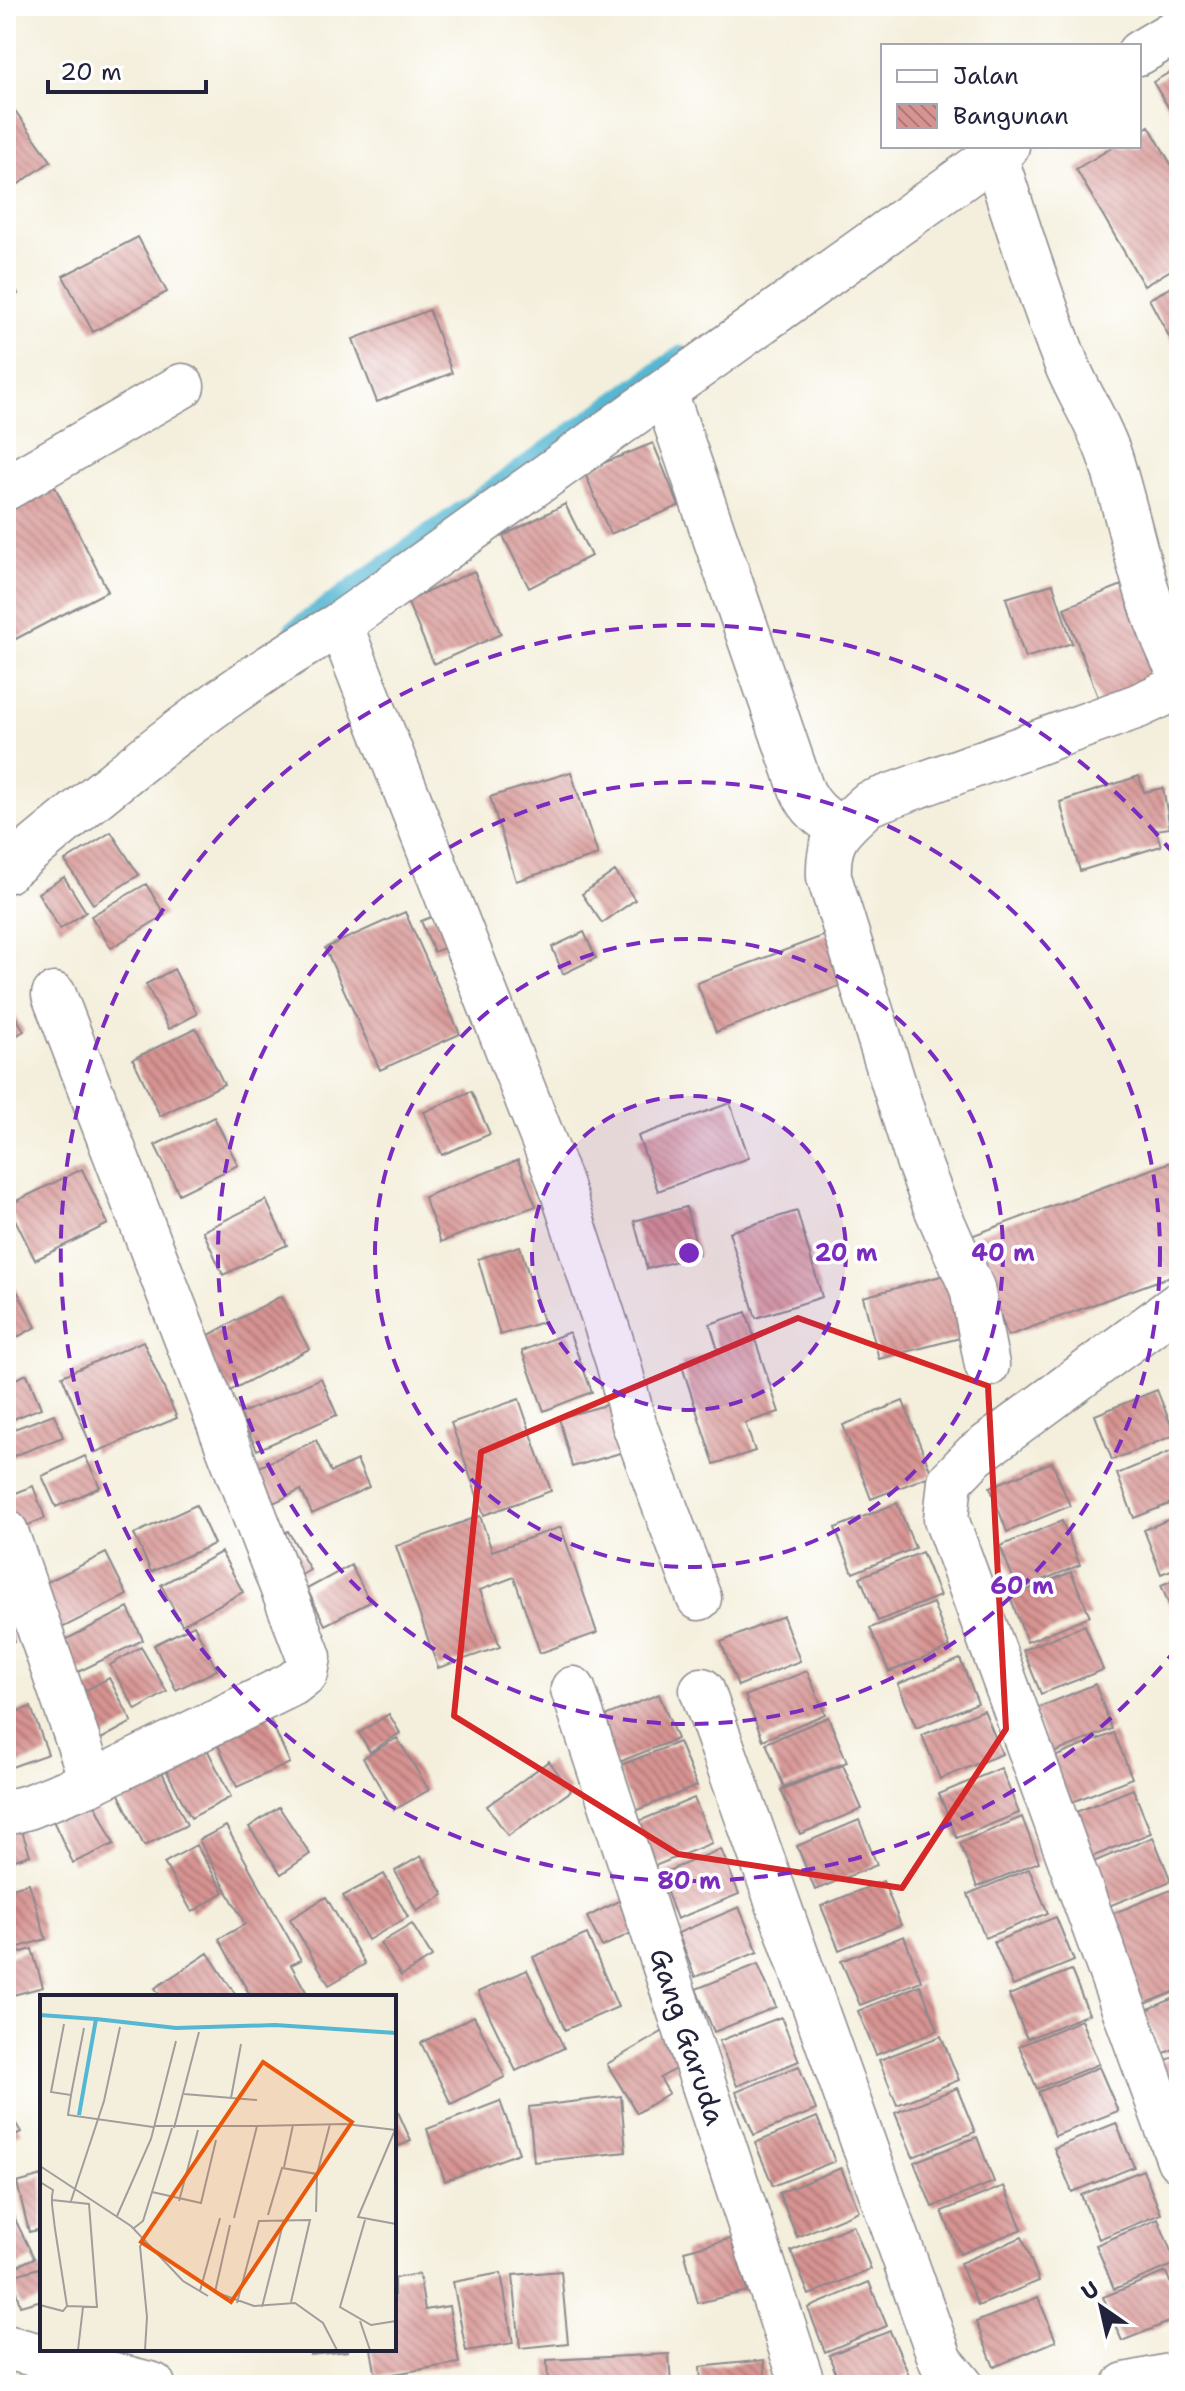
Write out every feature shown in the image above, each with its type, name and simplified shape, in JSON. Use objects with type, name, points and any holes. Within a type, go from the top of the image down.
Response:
[{"type":"street","points":[[1141,52],[1179,29]]},
{"type":"street","points":[[6,871],[185,725],[253,677],[340,624],[1001,150],[1050,322],[1070,372],[1101,431],[1142,582],[1163,641],[1179,671]]},
{"type":"street","points":[[6,488],[182,386]]},
{"type":"street","points":[[665,392],[801,788],[808,804],[840,829]]},
{"type":"street","points":[[340,624],[559,1180],[618,1362],[634,1424],[699,1598]]},
{"type":"street","points":[[987,1365],[972,1288],[917,1158],[829,877],[827,853],[840,829],[868,804],[1138,706],[1179,687]]},
{"type":"street","points":[[6,1813],[92,1782],[292,1684],[306,1673],[309,1657],[54,995]]},
{"type":"street","points":[[1175,1318],[975,1455],[950,1481],[946,1519],[1179,2160]]},
{"type":"street","points":[[6,1532],[92,1782]]},
{"type":"street","name":"Gang Garuda","points":[[573,1689],[803,2385]]},
{"type":"street","points":[[702,1690],[941,2361],[961,2385]]},
{"type":"street","points":[[13,2361],[153,2385]]},
{"type":"street","points":[[1125,2385],[1179,2374]]},
{"type":"highlighted area","points":[[798,1318],[988,1386],[1006,1729],[902,1888],[678,1854],[454,1716],[481,1452]]},
{"type":"building","points":[[1179,67],[1179,125],[1153,82]]},
{"type":"building","points":[[6,98],[51,161],[6,193]]},
{"type":"building","points":[[1149,126],[1179,178],[1179,265],[1144,286],[1076,169],[1112,148],[1141,148],[1141,131]]},
{"type":"building","points":[[138,237],[167,292],[93,332],[63,276]]},
{"type":"building","points":[[6,268],[18,294],[6,299]]},
{"type":"building","points":[[1179,283],[1179,355],[1149,299]]},
{"type":"building","points":[[429,310],[452,373],[377,402],[353,339]]},
{"type":"building","points":[[653,443],[679,506],[610,534],[584,471]]},
{"type":"building","points":[[52,481],[108,591],[6,644],[6,505]]},
{"type":"building","points":[[565,504],[591,556],[529,588],[503,536]]},
{"type":"building","points":[[474,571],[501,634],[434,664],[407,601]]},
{"type":"building","points":[[1137,579],[1175,677],[1101,705],[1064,608]]},
{"type":"building","points":[[1053,584],[1072,643],[1025,658],[1006,598]]},
{"type":"building","points":[[571,772],[598,855],[516,881],[490,797]]},
{"type":"building","points":[[1139,776],[1144,792],[1163,788],[1170,828],[1156,830],[1161,846],[1080,871],[1060,802]]},
{"type":"building","points":[[111,832],[139,875],[93,904],[65,861]]},
{"type":"building","points":[[615,871],[635,900],[602,923],[582,894]]},
{"type":"building","points":[[64,877],[86,912],[60,929],[38,893]]},
{"type":"building","points":[[146,884],[165,915],[111,948],[91,916]]},
{"type":"building","points":[[405,912],[460,1034],[380,1070],[325,948]]},
{"type":"building","points":[[444,912],[457,943],[434,952],[421,921]]},
{"type":"building","points":[[584,932],[596,958],[563,974],[552,947]]},
{"type":"building","points":[[831,933],[850,982],[716,1032],[697,983]]},
{"type":"building","points":[[174,969],[197,1014],[169,1029],[146,984]]},
{"type":"building","points":[[6,1000],[24,1031],[6,1042]]},
{"type":"building","points":[[196,1028],[224,1084],[160,1116],[133,1059]]},
{"type":"building","points":[[471,1091],[490,1134],[442,1155],[424,1112]]},
{"type":"building","points":[[730,1103],[749,1158],[658,1191],[638,1136]]},
{"type":"building","points":[[214,1117],[238,1165],[179,1194],[155,1145]]},
{"type":"building","points":[[1179,1159],[1179,1273],[1008,1336],[971,1236]]},
{"type":"building","points":[[518,1160],[536,1206],[441,1242],[424,1197]]},
{"type":"building","points":[[82,1169],[108,1224],[35,1260],[8,1205]]},
{"type":"building","points":[[266,1200],[287,1245],[223,1275],[203,1231]]},
{"type":"building","points":[[686,1207],[699,1255],[647,1269],[634,1221]]},
{"type":"building","points":[[797,1211],[822,1297],[756,1318],[729,1232]]},
{"type":"building","points":[[520,1246],[543,1322],[500,1335],[478,1259]]},
{"type":"building","points":[[948,1274],[964,1337],[879,1359],[863,1297]]},
{"type":"building","points":[[14,1285],[36,1327],[6,1343],[6,1290]]},
{"type":"building","points":[[281,1296],[309,1349],[228,1392],[200,1340]]},
{"type":"building","points":[[746,1312],[779,1412],[745,1423],[755,1451],[714,1464],[681,1363],[718,1350],[710,1324]]},
{"type":"building","points":[[569,1332],[592,1392],[544,1411],[522,1351]]},
{"type":"building","points":[[143,1341],[177,1418],[94,1453],[62,1376]]},
{"type":"building","points":[[27,1374],[41,1408],[6,1422],[6,1383]]},
{"type":"building","points":[[321,1378],[337,1415],[257,1450],[240,1414]]},
{"type":"building","points":[[1157,1390],[1175,1435],[1112,1460],[1095,1415]]},
{"type":"building","points":[[519,1399],[551,1491],[484,1515],[451,1423]]},
{"type":"building","points":[[903,1401],[932,1475],[871,1499],[843,1425]]},
{"type":"building","points":[[613,1403],[627,1451],[572,1467],[559,1418]]},
{"type":"building","points":[[54,1414],[63,1437],[6,1459],[6,1432]]},
{"type":"building","points":[[316,1440],[331,1472],[357,1460],[369,1487],[312,1514],[301,1490],[271,1504],[255,1469]]},
{"type":"building","points":[[1179,1448],[1179,1500],[1134,1518],[1117,1474]]},
{"type":"building","points":[[85,1456],[100,1487],[56,1507],[42,1476]]},
{"type":"building","points":[[1052,1462],[1070,1506],[1007,1532],[990,1487]]},
{"type":"building","points":[[33,1486],[45,1518],[10,1533],[6,1523],[6,1497]]},
{"type":"building","points":[[897,1503],[915,1548],[853,1573],[835,1528]]},
{"type":"building","points":[[196,1505],[214,1544],[151,1572],[134,1534]]},
{"type":"building","points":[[1179,1515],[1179,1567],[1161,1574],[1144,1530]]},
{"type":"building","points":[[480,1516],[492,1551],[561,1527],[597,1633],[540,1653],[514,1577],[480,1590],[500,1647],[438,1668],[396,1546]]},
{"type":"building","points":[[1062,1521],[1080,1565],[1018,1590],[1000,1546]]},
{"type":"building","points":[[288,1531],[310,1570],[291,1581],[269,1541]]},
{"type":"building","points":[[221,1552],[243,1592],[182,1625],[161,1585]]},
{"type":"building","points":[[922,1552],[940,1596],[878,1621],[860,1577]]},
{"type":"building","points":[[106,1553],[127,1595],[60,1629],[39,1586]]},
{"type":"building","points":[[351,1565],[370,1602],[325,1625],[307,1589]]},
{"type":"building","points":[[1071,1572],[1090,1616],[1027,1642],[1010,1597]]},
{"type":"building","points":[[1179,1578],[1179,1629],[1161,1585]]},
{"type":"building","points":[[933,1603],[950,1648],[889,1672],[870,1628]]},
{"type":"building","points":[[128,1608],[143,1640],[70,1676],[55,1645]]},
{"type":"building","points":[[783,1616],[800,1661],[738,1686],[721,1642]]},
{"type":"building","points":[[6,1619],[15,1641],[6,1645]]},
{"type":"building","points":[[194,1625],[217,1670],[176,1690],[154,1645]]},
{"type":"building","points":[[1085,1625],[1103,1670],[1041,1694],[1023,1650]]},
{"type":"building","points":[[141,1647],[167,1692],[136,1710],[110,1665]]},
{"type":"building","points":[[960,1659],[978,1703],[916,1728],[898,1684]]},
{"type":"building","points":[[807,1671],[825,1714],[763,1740],[745,1696]]},
{"type":"building","points":[[109,1678],[132,1722],[94,1743],[69,1699]]},
{"type":"building","points":[[1095,1684],[1112,1729],[1051,1754],[1033,1710]]},
{"type":"building","points":[[659,1694],[677,1739],[614,1764],[597,1719]]},
{"type":"building","points":[[264,1706],[290,1763],[237,1787],[211,1730]]},
{"type":"building","points":[[31,1707],[48,1754],[6,1769],[6,1715]]},
{"type":"building","points":[[984,1710],[1002,1754],[940,1779],[922,1735]]},
{"type":"building","points":[[389,1714],[400,1733],[370,1752],[359,1733]]},
{"type":"building","points":[[828,1717],[847,1762],[784,1787],[766,1743]]},
{"type":"building","points":[[1114,1733],[1132,1778],[1070,1803],[1052,1758]]},
{"type":"building","points":[[397,1738],[429,1790],[394,1810],[363,1758]]},
{"type":"building","points":[[202,1739],[231,1797],[191,1818],[161,1760]]},
{"type":"building","points":[[679,1742],[697,1786],[635,1811],[616,1767]]},
{"type":"building","points":[[155,1757],[187,1825],[144,1846],[111,1778]]},
{"type":"building","points":[[549,1761],[571,1791],[508,1836],[487,1806]]},
{"type":"building","points":[[843,1765],[862,1809],[800,1834],[781,1790]]},
{"type":"building","points":[[1001,1768],[1019,1813],[957,1838],[939,1794]]},
{"type":"building","points":[[88,1789],[114,1844],[73,1863],[47,1808]]},
{"type":"building","points":[[1133,1789],[1151,1833],[1089,1858],[1071,1814]]},
{"type":"building","points":[[694,1798],[712,1843],[650,1868],[632,1824]]},
{"type":"building","points":[[279,1807],[310,1854],[281,1874],[249,1827]]},
{"type":"building","points":[[16,1814],[30,1855],[6,1863],[6,1818]]},
{"type":"building","points":[[1022,1817],[1039,1862],[977,1887],[960,1843]]},
{"type":"building","points":[[859,1820],[877,1865],[815,1890],[797,1846]]},
{"type":"building","points":[[226,1826],[301,1960],[291,1965],[308,1995],[250,1995],[219,1939],[245,1924],[199,1840]]},
{"type":"building","points":[[1153,1837],[1171,1881],[1109,1906],[1091,1863]]},
{"type":"building","points":[[196,1845],[224,1892],[192,1912],[164,1863]]},
{"type":"building","points":[[721,1849],[739,1894],[677,1919],[660,1874]]},
{"type":"building","points":[[421,1856],[444,1895],[417,1911],[395,1871]]},
{"type":"building","points":[[1029,1869],[1048,1913],[985,1938],[968,1894]]},
{"type":"building","points":[[384,1874],[408,1917],[368,1940],[343,1896]]},
{"type":"building","points":[[883,1881],[901,1925],[839,1950],[821,1906]]},
{"type":"building","points":[[29,1883],[46,1939],[6,1951],[6,1890]]},
{"type":"building","points":[[1171,1890],[1179,1910],[1179,1990],[1140,2006],[1109,1915]]},
{"type":"building","points":[[628,1896],[644,1927],[602,1947],[587,1917]]},
{"type":"building","points":[[326,1897],[365,1964],[329,1985],[290,1919]]},
{"type":"building","points":[[739,1907],[758,1952],[695,1977],[678,1933]]},
{"type":"building","points":[[1056,1917],[1074,1961],[1013,1986],[994,1942]]},
{"type":"building","points":[[412,1924],[432,1957],[401,1976],[380,1943]]},
{"type":"building","points":[[587,1934],[618,2007],[565,2030],[533,1957]]},
{"type":"building","points":[[904,1936],[921,1981],[860,2005],[841,1961]]},
{"type":"building","points":[[32,1949],[43,1987],[6,1997],[6,1957]]},
{"type":"building","points":[[208,1953],[236,1995],[160,1995],[155,1988]]},
{"type":"building","points":[[758,1964],[776,2007],[714,2032],[696,1989]]},
{"type":"building","points":[[527,1970],[564,2048],[516,2071],[478,1992]]},
{"type":"building","points":[[1071,1970],[1089,2014],[1027,2039],[1009,1995]]},
{"type":"building","points":[[920,1985],[938,2030],[876,2055],[858,2011]]},
{"type":"building","points":[[1179,1996],[1179,2047],[1162,2054],[1144,2011]]},
{"type":"building","points":[[474,2016],[505,2077],[451,2104],[421,2043]]},
{"type":"building","points":[[781,2017],[799,2061],[737,2086],[719,2041]]},
{"type":"building","points":[[1081,2020],[1099,2064],[1037,2089],[1019,2046]]},
{"type":"building","points":[[667,2029],[687,2062],[660,2078],[669,2093],[637,2113],[607,2064]]},
{"type":"building","points":[[941,2036],[959,2080],[897,2105],[879,2060]]},
{"type":"building","points":[[1179,2055],[1179,2132],[1159,2063]]},
{"type":"building","points":[[799,2066],[816,2110],[754,2135],[736,2092]]},
{"type":"building","points":[[1099,2067],[1118,2111],[1055,2136],[1038,2092]]},
{"type":"building","points":[[957,2088],[975,2132],[913,2157],[895,2113]]},
{"type":"building","points":[[621,2096],[626,2152],[534,2162],[529,2107]]},
{"type":"building","points":[[500,2101],[519,2153],[445,2181],[427,2129]]},
{"type":"building","points":[[6,2107],[21,2132],[6,2140]]},
{"type":"building","points":[[396,2107],[411,2141],[396,2147]]},
{"type":"building","points":[[817,2117],[835,2161],[773,2186],[755,2143]]},
{"type":"building","points":[[1116,2123],[1134,2167],[1072,2192],[1054,2148]]},
{"type":"building","points":[[977,2137],[994,2182],[932,2207],[914,2162]]},
{"type":"building","points":[[841,2168],[859,2211],[797,2237],[779,2193]]},
{"type":"building","points":[[1143,2170],[1161,2214],[1099,2239],[1081,2195]]},
{"type":"building","points":[[40,2177],[40,2229],[29,2232],[17,2183]]},
{"type":"building","points":[[1004,2186],[1022,2229],[960,2254],[942,2211]]},
{"type":"building","points":[[11,2211],[34,2258],[6,2271],[6,2214]]},
{"type":"building","points":[[1158,2219],[1176,2264],[1114,2289],[1096,2245]]},
{"type":"building","points":[[853,2225],[871,2269],[809,2295],[791,2251]]},
{"type":"building","points":[[1022,2237],[1039,2281],[978,2306],[960,2263]]},
{"type":"building","points":[[733,2238],[747,2291],[698,2303],[684,2251]]},
{"type":"building","points":[[40,2268],[40,2301],[20,2306],[12,2276]]},
{"type":"building","points":[[561,2271],[568,2343],[520,2348],[513,2275]]},
{"type":"building","points":[[1166,2272],[1179,2304],[1179,2318],[1122,2341],[1103,2297]]},
{"type":"building","points":[[501,2273],[513,2343],[466,2351],[453,2282]]},
{"type":"building","points":[[419,2274],[425,2310],[449,2306],[459,2363],[376,2377],[371,2351],[396,2351],[396,2278]]},
{"type":"building","points":[[869,2282],[887,2326],[825,2352],[808,2308]]},
{"type":"building","points":[[1038,2297],[1056,2341],[994,2367],[976,2322]]},
{"type":"building","points":[[890,2331],[909,2375],[883,2385],[840,2385],[829,2355]]},
{"type":"building","points":[[310,2351],[348,2351],[311,2355]]},
{"type":"building","points":[[669,2354],[671,2385],[548,2385],[547,2360]]},
{"type":"building","points":[[764,2360],[766,2385],[701,2385],[700,2367]]},
{"type":"waterway","points":[[292,629],[681,353]]}]
